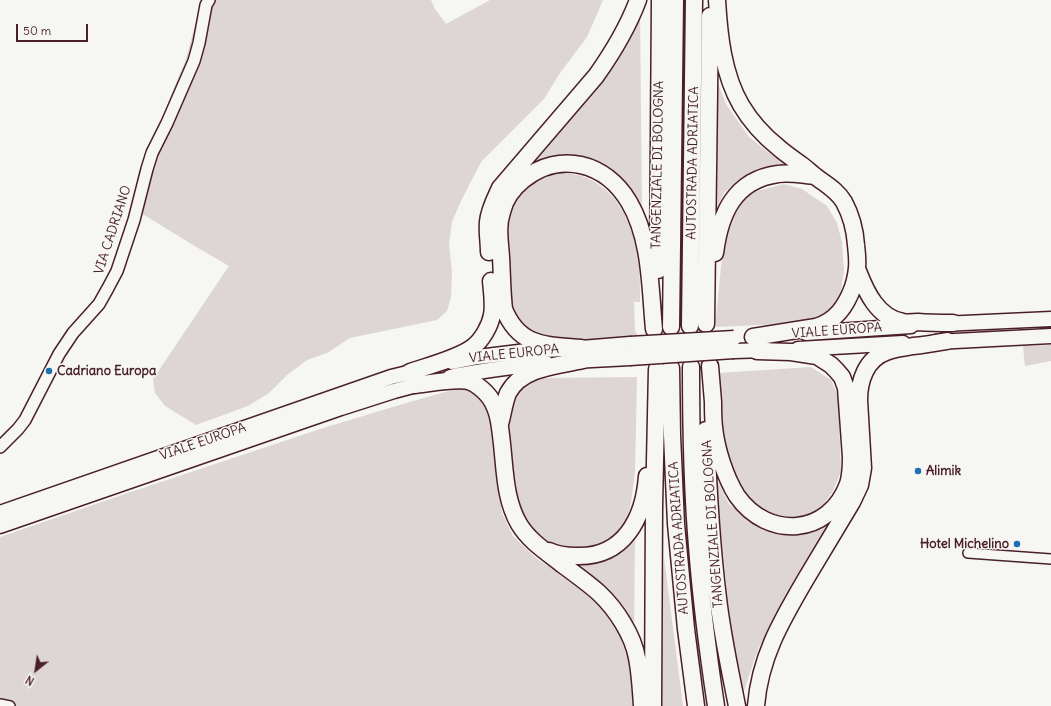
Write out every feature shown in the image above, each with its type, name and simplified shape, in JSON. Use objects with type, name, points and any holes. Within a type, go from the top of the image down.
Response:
[{"type":"highway","points":[[412,378],[473,347],[479,342],[484,334],[492,317],[493,310],[488,224],[490,211],[500,188],[596,76],[607,61],[620,38],[638,0]]},
{"type":"highway","name":"TANGENZIALE DI BOLOGNA","points":[[660,0],[661,329]]},
{"type":"highway","name":"AUTOSTRADA ADRIATICA","points":[[661,329],[675,0]]},
{"type":"highway","name":"AUTOSTRADA ADRIATICA","points":[[690,326],[694,0]]},
{"type":"highway","points":[[710,0],[706,324],[719,230],[722,219],[732,200],[748,185],[758,179],[779,174],[815,176]]},
{"type":"highway","points":[[717,0],[718,19],[724,58],[731,84],[741,105],[766,137],[780,150],[830,186],[843,201],[853,226],[858,271],[864,288],[873,302],[884,313],[902,322],[953,323]]},
{"type":"highway","points":[[582,354],[531,341],[514,327],[508,319],[504,309],[500,240],[500,219],[502,211],[510,193],[518,184],[536,171],[546,167],[567,164],[586,166],[608,177],[626,197],[640,224],[646,247],[661,329]]},
{"type":"highway","points":[[755,344],[825,324],[838,313],[848,300],[858,271]]},
{"type":"highway","points":[[756,706],[763,666],[777,630],[852,502],[860,485],[863,468],[859,391],[864,374],[871,363],[884,352],[896,348],[947,341]]},
{"type":"highway","points":[[702,366],[713,401],[716,439],[730,483],[737,495],[745,506],[754,514],[768,522],[787,526],[801,526],[810,523],[832,510],[848,483],[851,457],[846,388],[842,377],[836,370],[825,360],[817,356],[755,344]]},
{"type":"highway","points":[[500,424],[509,392],[522,377],[582,354]]},
{"type":"highway","name":"TANGENZIALE DI BOLOGNA","points":[[702,366],[713,556],[726,650],[737,706]]},
{"type":"highway","name":"AUTOSTRADA ADRIATICA","points":[[702,366],[692,443],[693,495],[706,636],[716,706]]},
{"type":"highway","points":[[542,549],[555,554],[590,556],[616,545],[632,528],[639,515],[646,488],[648,451],[662,367]]},
{"type":"highway","points":[[653,706],[654,514],[662,367]]},
{"type":"highway","name":"AUTOSTRADA ADRIATICA","points":[[662,367],[672,435],[676,524],[686,629],[696,705]]},
{"type":"highway","points":[[412,378],[451,381],[465,380],[472,382],[487,393],[500,424],[506,480],[511,506],[522,530],[542,549],[599,594],[620,618],[634,645],[637,657],[642,706]]},
{"type":"main road","points":[[1024,320],[1051,313]]},
{"type":"main road","name":"VIALE EUROPA","points":[[755,344],[953,323],[1051,319]]},
{"type":"main road","name":"VIALE EUROPA","points":[[0,513],[391,377],[412,378],[479,371],[582,354],[734,344],[947,341],[1051,336]]},
{"type":"main road","name":"VIALE EUROPA","points":[[0,526],[341,408],[412,378]]},
{"type":"street","name":"VIA CADRIANO","points":[[0,447],[25,420],[59,354],[73,333],[99,304],[117,271],[134,220],[152,153],[194,61],[206,5],[209,0]]},
{"type":"street","points":[[968,553],[1051,559]]},
{"type":"street","points":[[0,704],[10,706]]},
{"type":"shaded area","points":[[202,0],[431,0],[435,9],[446,24],[490,0],[603,0],[587,37],[560,73],[544,99],[481,162],[460,203],[452,222],[449,245],[452,271],[451,297],[447,311],[437,320],[350,338],[327,353],[307,360],[287,375],[269,393],[248,406],[196,425],[165,406],[155,393],[153,379],[229,266],[133,208],[138,176],[145,153],[160,125],[185,62]]},
{"type":"shaded area","points":[[640,11],[642,215],[622,179],[591,158],[578,155],[531,165],[601,81]]},
{"type":"shaded area","points":[[713,71],[726,104],[749,137],[789,168],[765,170],[739,179],[724,193],[713,216]]},
{"type":"shaded area","points":[[557,173],[587,178],[599,185],[609,193],[617,203],[630,226],[639,265],[640,302],[634,302],[635,331],[639,337],[560,341],[538,336],[520,324],[511,311],[506,220],[512,201],[526,187],[544,177]]},
{"type":"shaded area","points":[[784,184],[802,189],[827,206],[837,223],[842,242],[844,271],[840,295],[830,311],[811,323],[715,327],[725,227],[738,202],[757,191]]},
{"type":"shaded area","points":[[1051,345],[1051,361],[1025,366],[1023,346]]},
{"type":"shaded area","points":[[811,367],[831,380],[838,396],[841,471],[833,491],[821,508],[811,516],[793,519],[779,519],[760,511],[742,493],[729,467],[718,425],[719,373]]},
{"type":"shaded area","points":[[637,377],[635,472],[631,503],[627,519],[613,538],[601,546],[586,551],[552,548],[533,535],[515,503],[506,422],[510,402],[524,382],[543,378]]},
{"type":"shaded area","points":[[466,388],[481,400],[490,415],[502,513],[513,536],[536,558],[596,598],[620,636],[633,675],[635,706],[0,706],[0,537],[320,429],[445,392]]},
{"type":"shaded area","points":[[715,476],[729,504],[770,533],[798,535],[832,520],[801,570],[758,649],[742,697],[734,658]]},
{"type":"shaded area","points":[[635,535],[634,632],[568,564],[595,564],[613,555]]},
{"type":"shaded area","points":[[664,558],[683,706],[659,706],[659,648]]},
{"type":"place","name":"Cadriano Europa","points":[[49,371]]},
{"type":"place","name":"Alimik","points":[[918,471]]},
{"type":"place","name":"Hotel Michelino","points":[[1017,544]]}]
